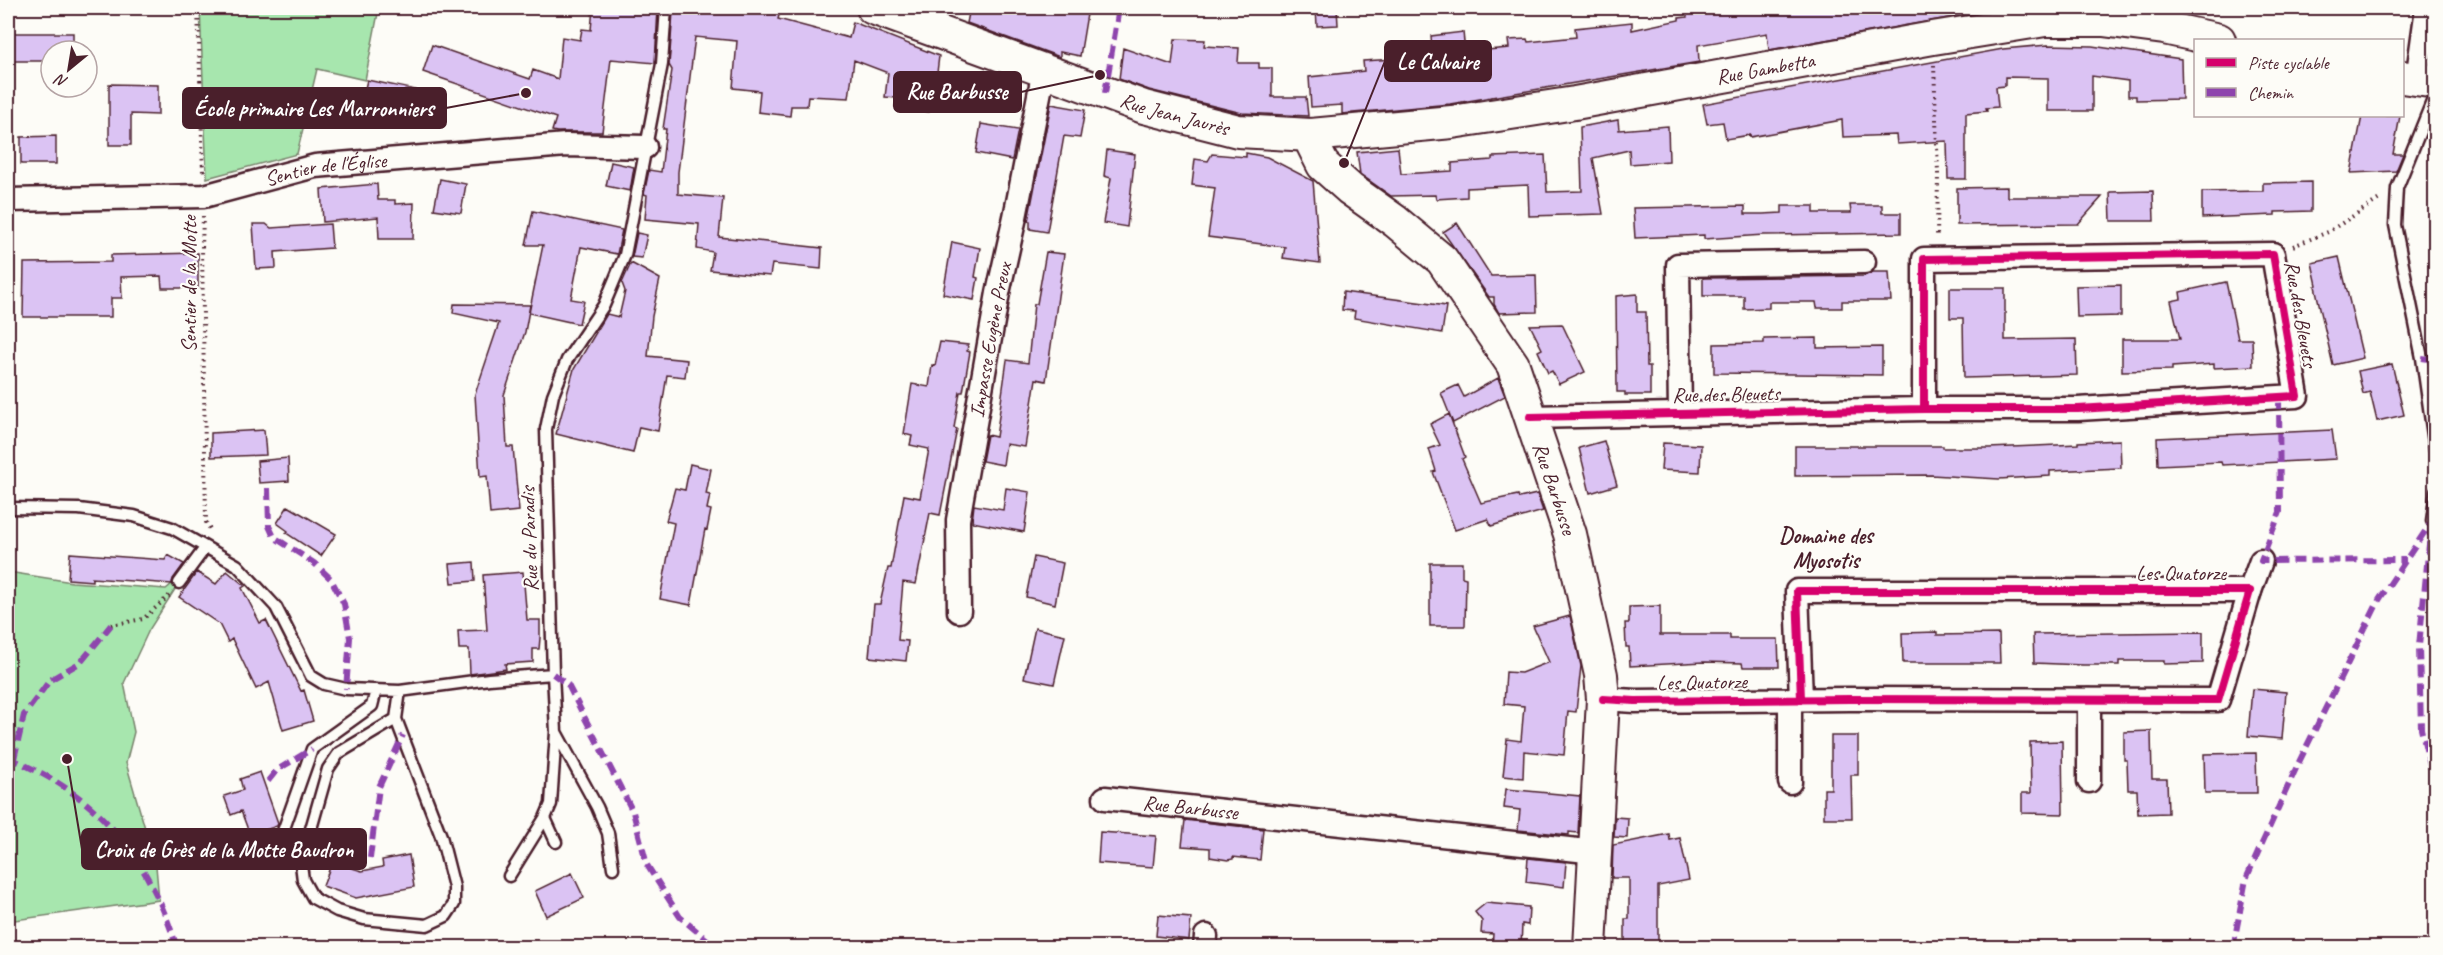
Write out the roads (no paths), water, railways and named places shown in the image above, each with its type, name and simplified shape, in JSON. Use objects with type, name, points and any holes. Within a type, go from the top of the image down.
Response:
[{"type":"main road","name":"Rue Jean Jaurès","points":[[873,8],[1144,107],[1184,119],[1238,131],[1311,135]]},
{"type":"main road","name":"Rue Gambetta","points":[[1311,135],[1452,122],[1575,104],[1933,38],[2045,20],[2103,20],[2164,28],[2214,39]]},
{"type":"main road","name":"Rue Barbusse","points":[[1311,135],[1313,145],[1323,165],[1350,189],[1395,221],[1442,260],[1513,365],[1570,534],[1601,675],[1603,699],[1590,948]]},
{"type":"street","points":[[2423,83],[2427,8]]},
{"type":"street","name":"Impasse Eugène Preux","points":[[959,611],[958,520],[998,293],[1016,217],[1044,70]]},
{"type":"street","name":"Sentier de l'Église","points":[[8,200],[204,196],[315,166],[566,145],[645,147]]},
{"type":"street","name":"Rue des Bleuets","points":[[1530,417],[1923,409],[2078,409],[2297,396],[2273,254],[1924,259],[1923,409]]},
{"type":"street","points":[[1680,413],[1678,265],[1864,262]]},
{"type":"street","name":"Les Quatorze","points":[[1603,699],[1635,701],[2217,700],[2261,561]]},
{"type":"street","name":"Les Quatorze","points":[[1790,782],[1796,699],[1797,591],[2250,591]]},
{"type":"street","points":[[2089,700],[2089,781]]},
{"type":"street","name":"Rue Barbusse","points":[[1105,798],[1596,852]]},
{"type":"lane","name":"Rue du Paradis","points":[[509,876],[545,818],[551,804],[556,732],[546,429],[553,394],[567,360],[604,305],[625,255],[662,64],[666,8]]},
{"type":"lane","points":[[2423,83],[2397,188],[2395,225],[2422,358],[2436,457]]},
{"type":"lane","points":[[2432,521],[2436,491]]},
{"type":"lane","points":[[8,508],[80,509],[134,516],[172,528],[237,565],[276,607],[311,676],[324,684],[346,689],[399,692],[553,674]]},
{"type":"lane","points":[[179,583],[205,548]]},
{"type":"lane","points":[[281,837],[312,749],[372,706],[376,690]]},
{"type":"lane","points":[[396,718],[339,753],[328,769],[301,864],[303,880],[313,898],[337,911],[364,919],[427,926],[446,916],[454,904],[454,887],[441,836],[396,718],[399,692]]},
{"type":"lane","points":[[556,732],[608,833],[613,868]]},
{"type":"lane","points":[[545,818],[556,842]]},
{"type":"place","name":"Rue Barbusse","points":[[1100,75]]},
{"type":"place","name":"École primaire Les Marronniers","points":[[526,93]]},
{"type":"place","name":"Le Calvaire","points":[[1344,163]]},
{"type":"place","name":"Croix de Grès de la Motte Baudron","points":[[67,759]]},
{"type":"district","name":"Domaine des Myosotis","points":[[1826,548]]}]
